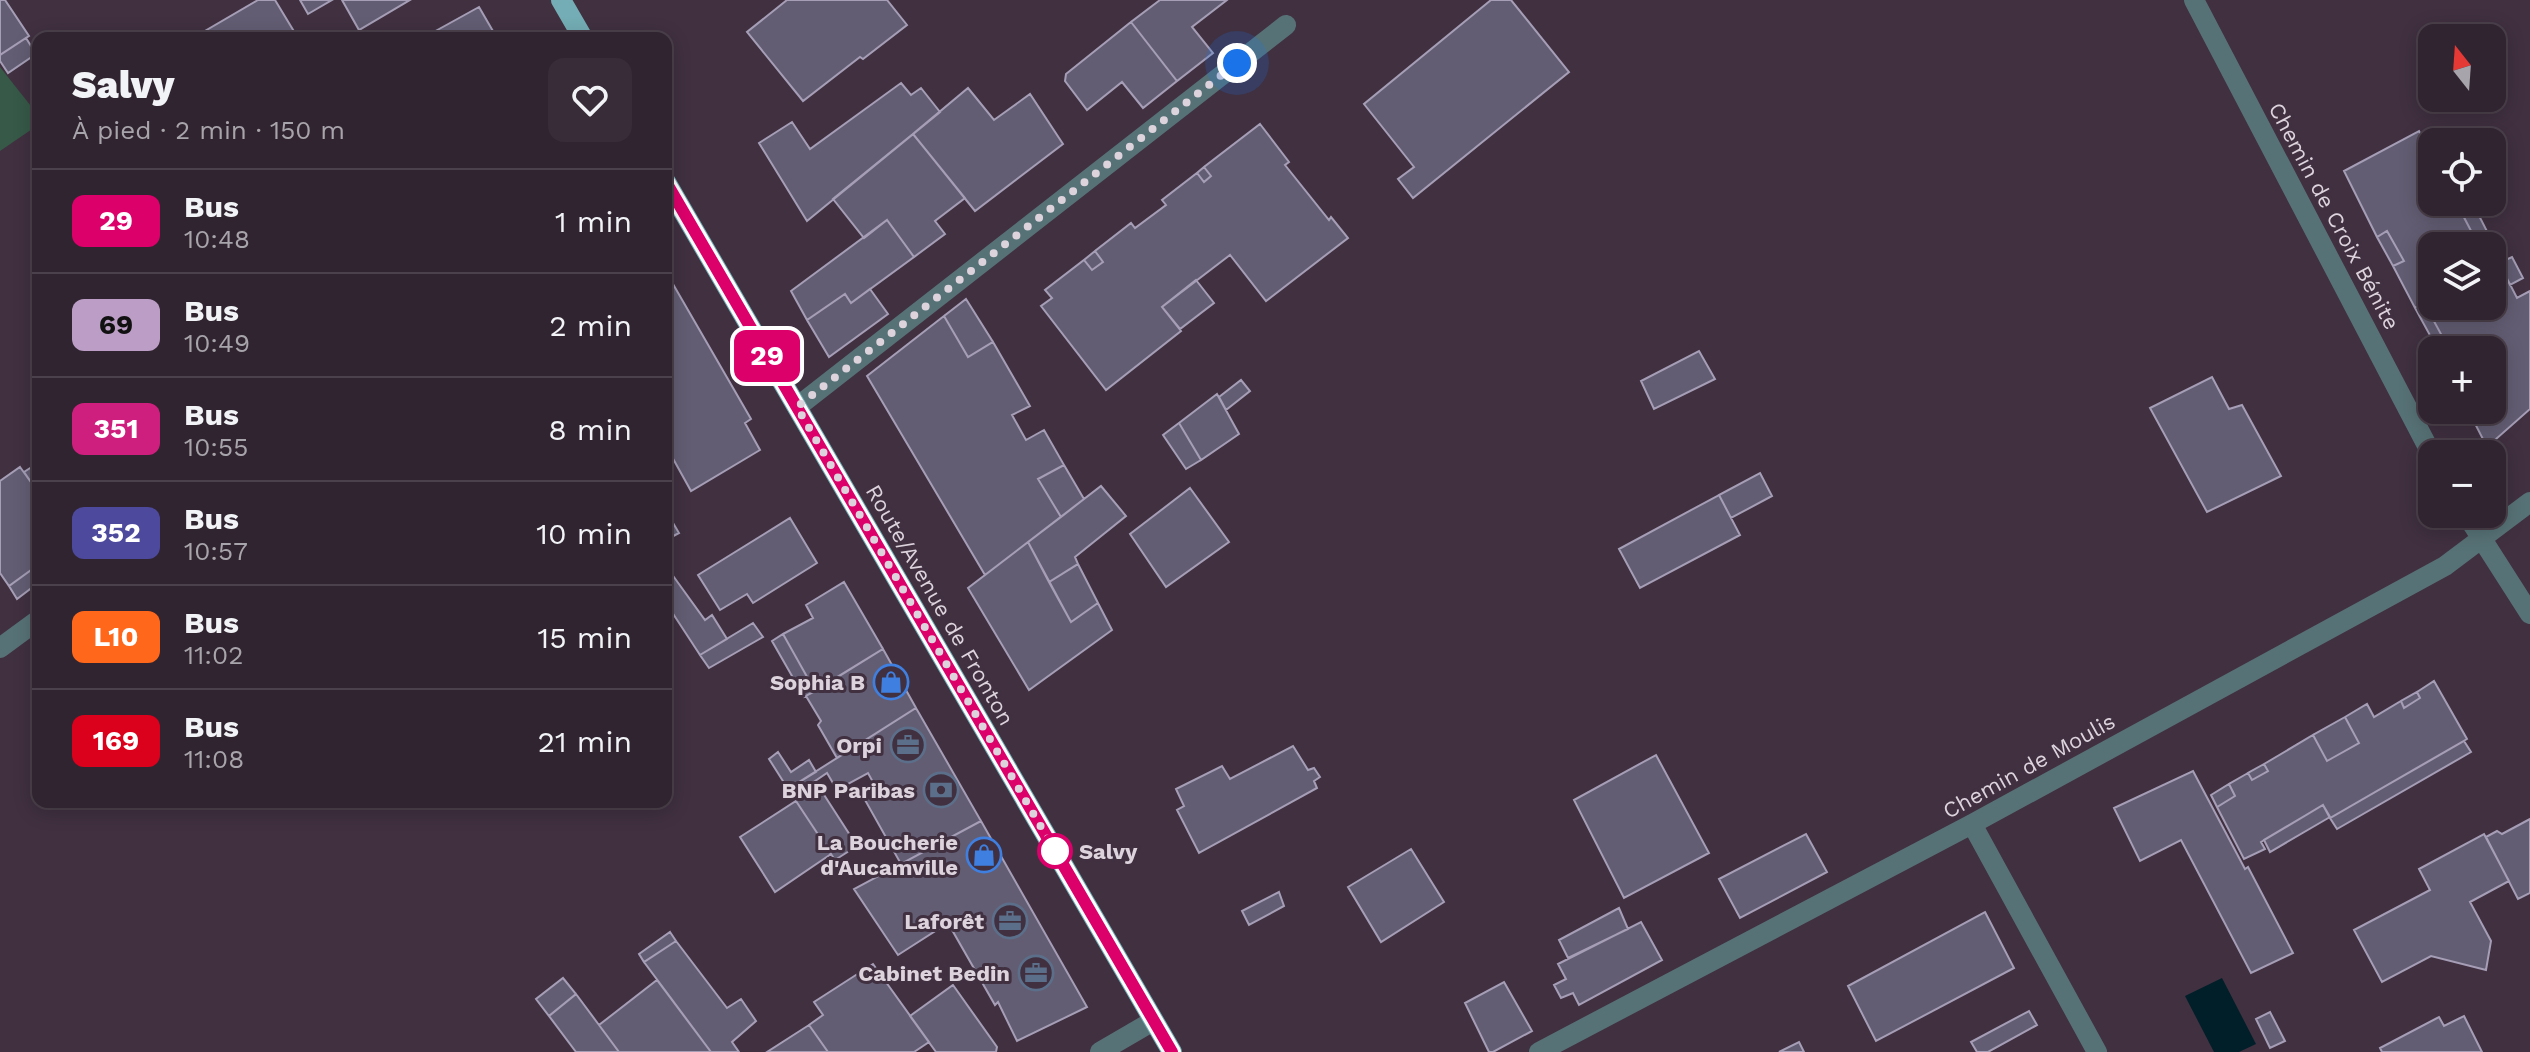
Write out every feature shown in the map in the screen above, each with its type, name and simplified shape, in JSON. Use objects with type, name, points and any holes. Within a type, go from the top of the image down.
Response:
[{"type":"main road","points":[[561,0],[580,32]]},
{"type":"main road","name":"Route/Avenue de Fronton","points":[[672,192],[1172,1052]]},
{"type":"street","name":"Chemin de Croix Bénite","points":[[2194,0],[2424,440]]},
{"type":"street","points":[[797,407],[1286,25]]},
{"type":"street","name":"Chemin de Moulis","points":[[1539,1052],[1972,824],[2445,566],[2530,502]]},
{"type":"street","points":[[2475,528],[2530,614]]},
{"type":"street","points":[[0,648],[32,624]]},
{"type":"street","points":[[1972,824],[2097,1052]]},
{"type":"street","points":[[1100,1052],[1153,1021]]},
{"type":"green space","points":[[0,67],[32,107],[32,129],[0,151]]},
{"type":"water","points":[[2222,978],[2256,1044],[2239,1052],[2214,1052],[2185,996]]},
{"type":"building","points":[[0,0],[5,0],[29,36],[0,55]]},
{"type":"building","points":[[258,0],[275,0],[294,32],[203,32]]},
{"type":"building","points":[[300,0],[332,0],[308,14]]},
{"type":"building","points":[[342,0],[410,0],[359,30]]},
{"type":"building","points":[[787,0],[887,0],[907,25],[803,101],[747,32]]},
{"type":"building","points":[[1160,0],[1227,0],[1192,27],[1213,53],[1177,81],[1131,22]]},
{"type":"building","points":[[1491,0],[1511,0],[1569,72],[1413,198],[1398,179],[1414,167],[1364,104]]},
{"type":"building","points":[[479,7],[494,32],[434,32]]},
{"type":"building","points":[[1131,22],[1177,81],[1143,108],[1122,82],[1087,110],[1065,81],[1066,74]]},
{"type":"building","points":[[26,38],[32,48],[32,57],[8,73],[0,61],[0,55]]},
{"type":"building","points":[[901,83],[911,95],[921,88],[940,112],[807,221],[759,143],[792,122],[810,149]]},
{"type":"building","points":[[968,88],[994,120],[1030,94],[1063,144],[975,211],[913,134]]},
{"type":"building","points":[[1260,124],[1289,162],[1285,165],[1329,220],[1331,217],[1348,238],[1266,301],[1230,255],[1162,307],[1181,331],[1106,390],[1041,306],[1052,298],[1045,290],[1084,260],[1092,270],[1103,262],[1095,251],[1131,223],[1135,228],[1166,205],[1162,200],[1197,173],[1204,182],[1211,176],[1204,167]]},
{"type":"building","points":[[2418,132],[2418,216],[2463,216],[2472,232],[2418,232],[2418,306],[2415,308],[2393,266],[2404,261],[2387,231],[2377,237],[2344,171]]},
{"type":"building","points":[[913,134],[965,198],[935,221],[945,234],[914,257],[887,220],[864,238],[833,199]]},
{"type":"building","points":[[1204,167],[1211,176],[1204,182],[1197,173]]},
{"type":"building","points":[[2463,216],[2479,216],[2487,232],[2472,232]]},
{"type":"building","points":[[887,220],[914,257],[851,303],[845,294],[807,320],[791,291]]},
{"type":"building","points":[[2387,231],[2404,261],[2393,266],[2377,237]]},
{"type":"building","points":[[1095,251],[1103,262],[1092,270],[1084,260]]},
{"type":"building","points":[[2512,257],[2523,278],[2510,285],[2506,277],[2506,260]]},
{"type":"building","points":[[2506,277],[2517,298],[2530,291],[2530,409],[2495,440],[2483,440],[2475,424],[2506,424],[2506,336],[2437,336],[2441,334],[2433,320],[2506,320]]},
{"type":"building","points":[[1196,280],[1214,303],[1180,329],[1162,307]]},
{"type":"building","points":[[672,282],[751,419],[745,423],[760,450],[691,491],[672,457]]},
{"type":"building","points":[[870,289],[888,314],[829,357],[807,320],[845,294],[851,303]]},
{"type":"building","points":[[966,299],[993,342],[968,357],[944,316]]},
{"type":"building","points":[[944,316],[968,357],[993,342],[1030,406],[1012,415],[1026,440],[1044,430],[1064,465],[1038,479],[1061,517],[985,575],[867,376]]},
{"type":"building","points":[[2422,320],[2433,320],[2441,334],[2430,336]]},
{"type":"building","points":[[1699,351],[1715,379],[1654,409],[1641,381]]},
{"type":"building","points":[[2212,377],[2229,409],[2242,405],[2281,476],[2207,512],[2150,408]]},
{"type":"building","points":[[1241,380],[1250,391],[1226,410],[1219,397]]},
{"type":"building","points":[[1217,394],[1239,434],[1201,460],[1179,423]]},
{"type":"building","points":[[1179,423],[1201,460],[1186,469],[1163,435]]},
{"type":"building","points":[[1064,465],[1084,499],[1061,517],[1038,479]]},
{"type":"building","points":[[20,467],[32,484],[32,569],[9,586],[0,573],[0,481]]},
{"type":"building","points":[[32,467],[32,483],[24,472]]},
{"type":"building","points":[[1760,473],[1772,496],[1731,518],[1719,495]]},
{"type":"building","points":[[1101,486],[1126,516],[1075,557],[1078,564],[1049,582],[1028,542]]},
{"type":"building","points":[[1190,488],[1229,542],[1166,587],[1130,534]]},
{"type":"building","points":[[1719,495],[1740,535],[1640,588],[1619,549]]},
{"type":"building","points":[[790,518],[817,563],[753,603],[747,594],[720,610],[698,575]]},
{"type":"building","points":[[672,521],[679,533],[672,537]]},
{"type":"building","points":[[1028,542],[1071,622],[1098,603],[1112,630],[1029,690],[968,588]]},
{"type":"building","points":[[1078,564],[1098,603],[1071,622],[1049,582]]},
{"type":"building","points":[[32,569],[32,588],[17,599],[9,586]]},
{"type":"building","points":[[672,574],[705,620],[712,615],[727,639],[700,655],[672,612]]},
{"type":"building","points":[[844,582],[883,649],[815,691],[783,634],[813,618],[806,605]]},
{"type":"building","points":[[753,623],[763,637],[709,668],[700,655]]},
{"type":"building","points":[[783,634],[815,691],[804,697],[772,641]]},
{"type":"building","points":[[883,649],[916,708],[837,758],[806,696]]},
{"type":"building","points":[[2434,681],[2467,739],[2330,818],[2323,805],[2261,842],[2265,849],[2244,859],[2217,807],[2235,796],[2229,784],[2248,773],[2252,780],[2268,771],[2264,764],[2313,735],[2327,761],[2359,743],[2345,717],[2367,704],[2374,717],[2401,701],[2404,708],[2420,698],[2417,692]]},
{"type":"building","points":[[2417,692],[2420,698],[2404,708],[2401,701]]},
{"type":"building","points":[[916,708],[981,821],[901,864],[865,800],[879,793],[868,773],[837,790],[827,773],[793,796],[788,789]]},
{"type":"building","points":[[2345,717],[2359,743],[2327,761],[2313,735]]},
{"type":"building","points":[[2464,741],[2471,752],[2337,829],[2330,818]]},
{"type":"building","points":[[1293,746],[1308,770],[1314,768],[1320,777],[1314,781],[1317,788],[1199,853],[1177,810],[1184,806],[1176,789],[1222,766],[1230,779]]},
{"type":"building","points":[[778,752],[791,772],[809,760],[816,772],[788,789],[769,759]]},
{"type":"building","points":[[1656,755],[1709,853],[1624,898],[1574,800]]},
{"type":"building","points":[[2264,764],[2268,771],[2252,780],[2248,773]]},
{"type":"building","points":[[2193,771],[2293,953],[2251,973],[2181,840],[2140,861],[2114,808]]},
{"type":"building","points":[[2229,784],[2235,796],[2217,807],[2211,795]]},
{"type":"building","points":[[819,787],[857,846],[835,860],[796,801]]},
{"type":"building","points":[[796,801],[831,854],[775,892],[740,837]]},
{"type":"building","points":[[2323,805],[2330,817],[2270,852],[2264,840]]},
{"type":"building","points":[[2530,819],[2530,893],[2518,899],[2486,837],[2497,831],[2502,834]]},
{"type":"building","points":[[981,821],[1087,1007],[1017,1041],[998,1002],[995,1005],[948,923],[898,955],[854,889]]},
{"type":"building","points":[[1806,834],[1827,872],[1740,918],[1719,879]]},
{"type":"building","points":[[2484,834],[2509,881],[2470,902],[2491,941],[2486,970],[2431,956],[2382,982],[2354,930],[2430,890],[2419,869]]},
{"type":"building","points":[[1411,849],[1444,902],[1381,942],[1348,887]]},
{"type":"building","points":[[1279,892],[1284,906],[1249,925],[1242,911]]},
{"type":"building","points":[[1619,908],[1628,929],[1568,958],[1559,940]]},
{"type":"building","points":[[1985,912],[2014,968],[1876,1041],[1848,986]]},
{"type":"building","points":[[1641,922],[1662,960],[1579,1005],[1573,993],[1561,998],[1554,985],[1566,979],[1558,964]]},
{"type":"building","points":[[670,932],[676,941],[644,962],[639,954]]},
{"type":"building","points":[[676,941],[727,1008],[741,999],[756,1021],[732,1042],[739,1052],[711,1052],[644,962]]},
{"type":"building","points":[[873,964],[929,1042],[914,1052],[828,1052],[809,1025],[823,1015],[814,1002]]},
{"type":"building","points":[[563,978],[576,994],[549,1016],[536,999]]},
{"type":"building","points":[[657,980],[711,1052],[619,1052],[599,1025]]},
{"type":"building","points":[[1504,982],[1532,1031],[1489,1052],[1465,1003]]},
{"type":"building","points":[[953,985],[997,1047],[996,1052],[936,1052],[910,1016]]},
{"type":"building","points":[[576,994],[619,1052],[576,1052],[549,1016]]},
{"type":"building","points":[[2029,1011],[2037,1025],[1988,1052],[1977,1052],[1971,1042]]},
{"type":"building","points":[[2270,1012],[2285,1041],[2270,1048],[2256,1019]]},
{"type":"building","points":[[2464,1016],[2482,1052],[2382,1052],[2380,1048],[2439,1017],[2444,1026]]},
{"type":"building","points":[[809,1025],[828,1052],[767,1052]]},
{"type":"building","points":[[1799,1042],[1804,1052],[1779,1052]]},
{"type":"bus line","name":"29","points":[[672,192],[1172,1052]]},
{"type":"place","name":"Sophia B","points":[[891,682]]},
{"type":"place","name":"Orpi","points":[[908,745]]},
{"type":"place","name":"BNP Paribas","points":[[941,790]]},
{"type":"place","name":"Salvy","points":[[1055,851]]},
{"type":"place","name":"La Boucherie d'Aucamville","points":[[984,855]]},
{"type":"place","name":"Laforêt","points":[[1010,921]]},
{"type":"place","name":"Cabinet Bedin","points":[[1036,973]]},
{"type":"route","points":[[1055,851],[797,407],[1237,63]]}]
